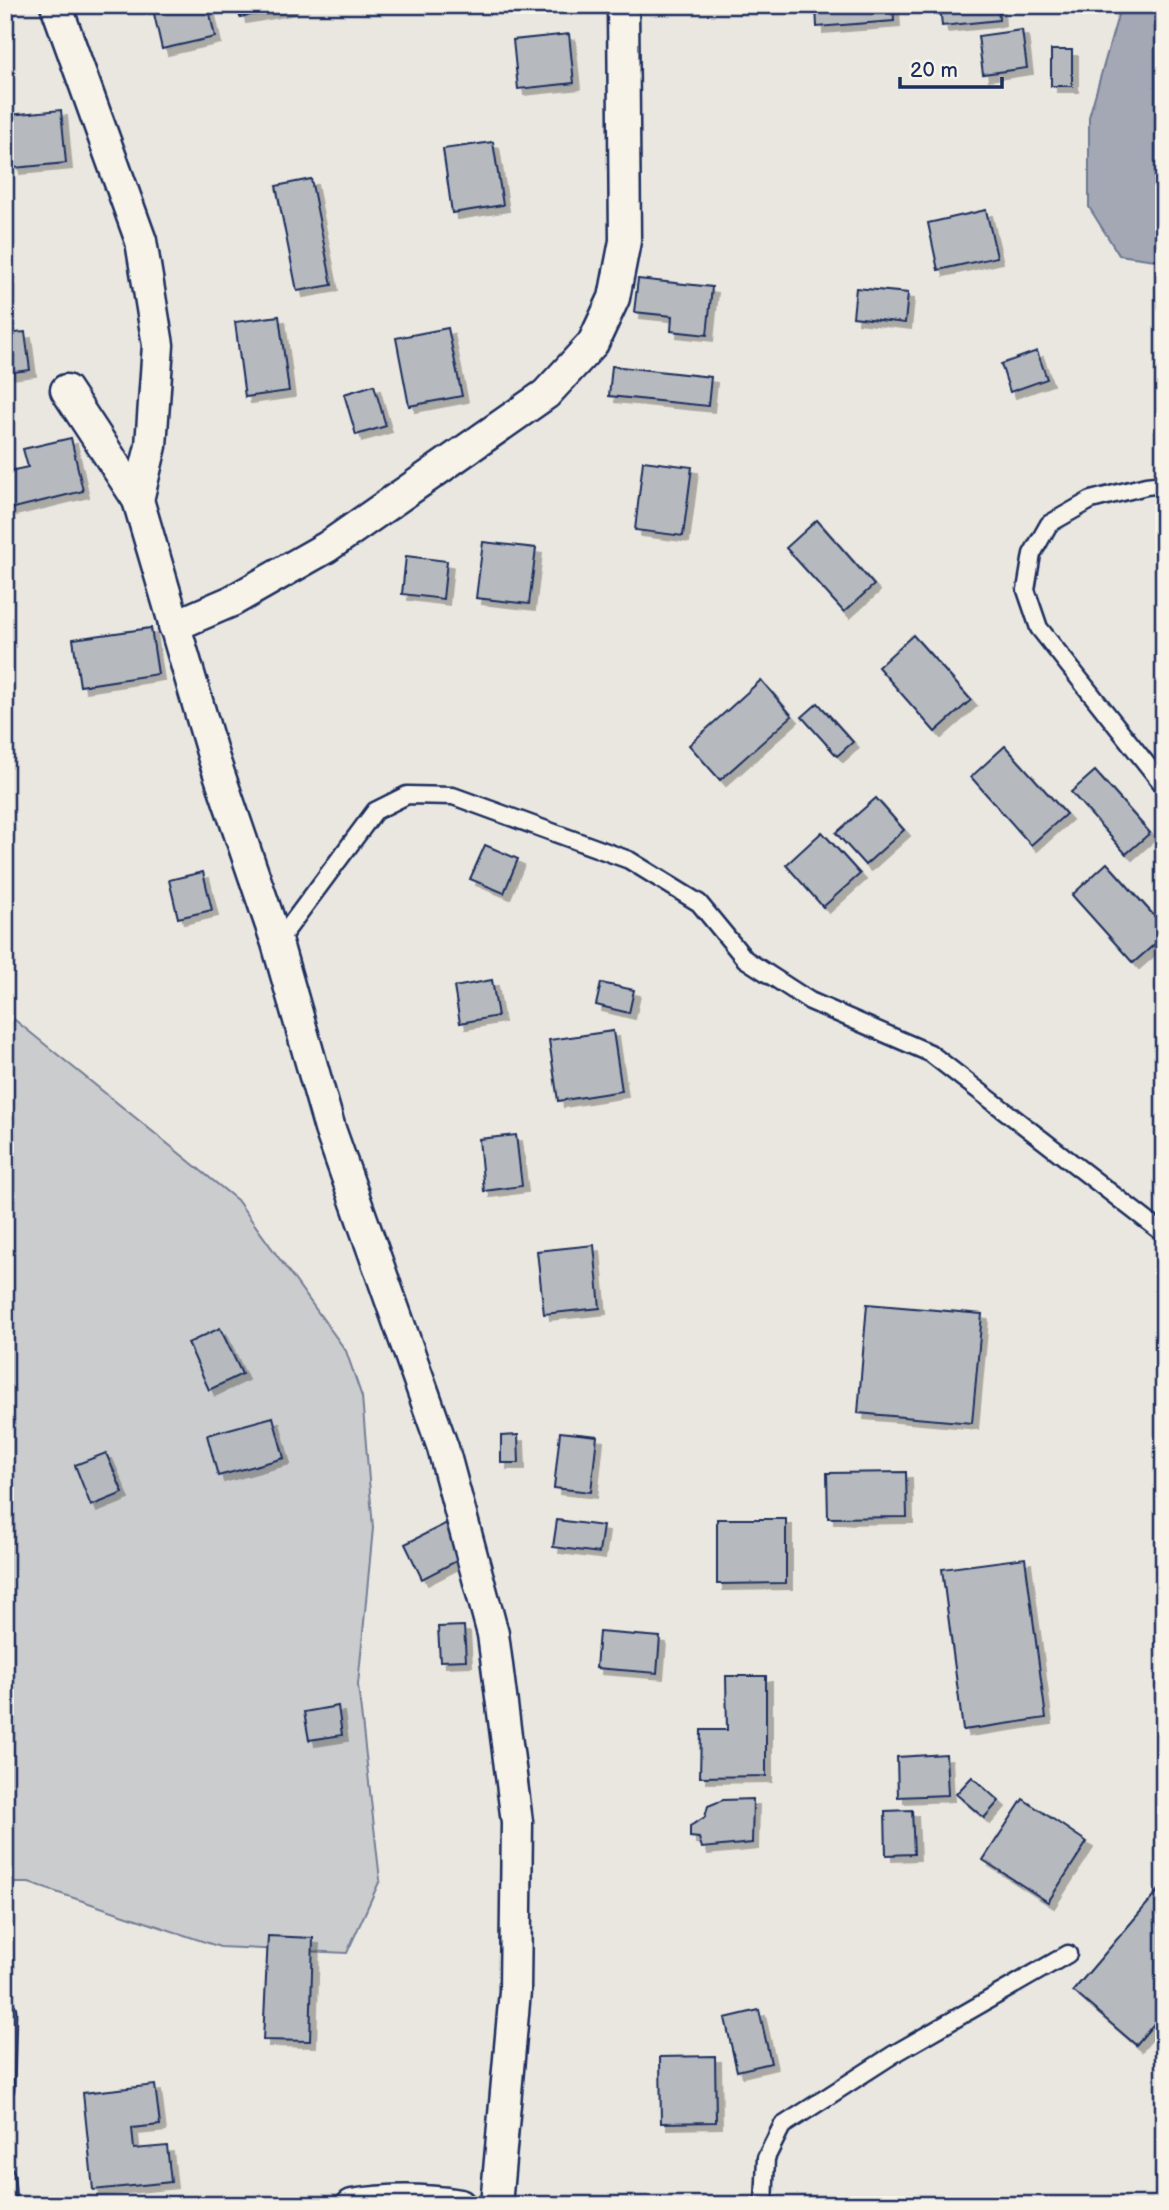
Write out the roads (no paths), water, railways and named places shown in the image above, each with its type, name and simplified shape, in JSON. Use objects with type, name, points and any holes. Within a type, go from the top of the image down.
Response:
[{"type":"street","points":[[56,5],[141,241],[158,345],[152,446],[138,500]]},
{"type":"street","points":[[174,625],[232,601],[327,547],[546,394],[593,343],[614,298],[625,241],[622,5]]},
{"type":"street","points":[[66,390],[138,500],[214,759],[277,943],[330,1129],[443,1448],[493,1634],[517,1822],[514,1991],[496,2205]]},
{"type":"street","points":[[352,2205],[384,2200],[433,2200],[460,2205]]},
{"type":"lane","points":[[1164,484],[1091,500],[1049,524],[1032,554],[1026,590],[1039,628],[1164,786]]},
{"type":"lane","points":[[277,943],[375,811],[407,795],[453,796],[629,860],[699,903],[745,959],[810,1001],[930,1053],[1163,1233]]},
{"type":"lane","points":[[764,2205],[766,2158],[782,2126],[894,2054],[1068,1955]]},
{"type":"lane","points":[[5,2089],[7,2010]]},
{"type":"lane","points":[[5,2175],[7,2205]]}]
